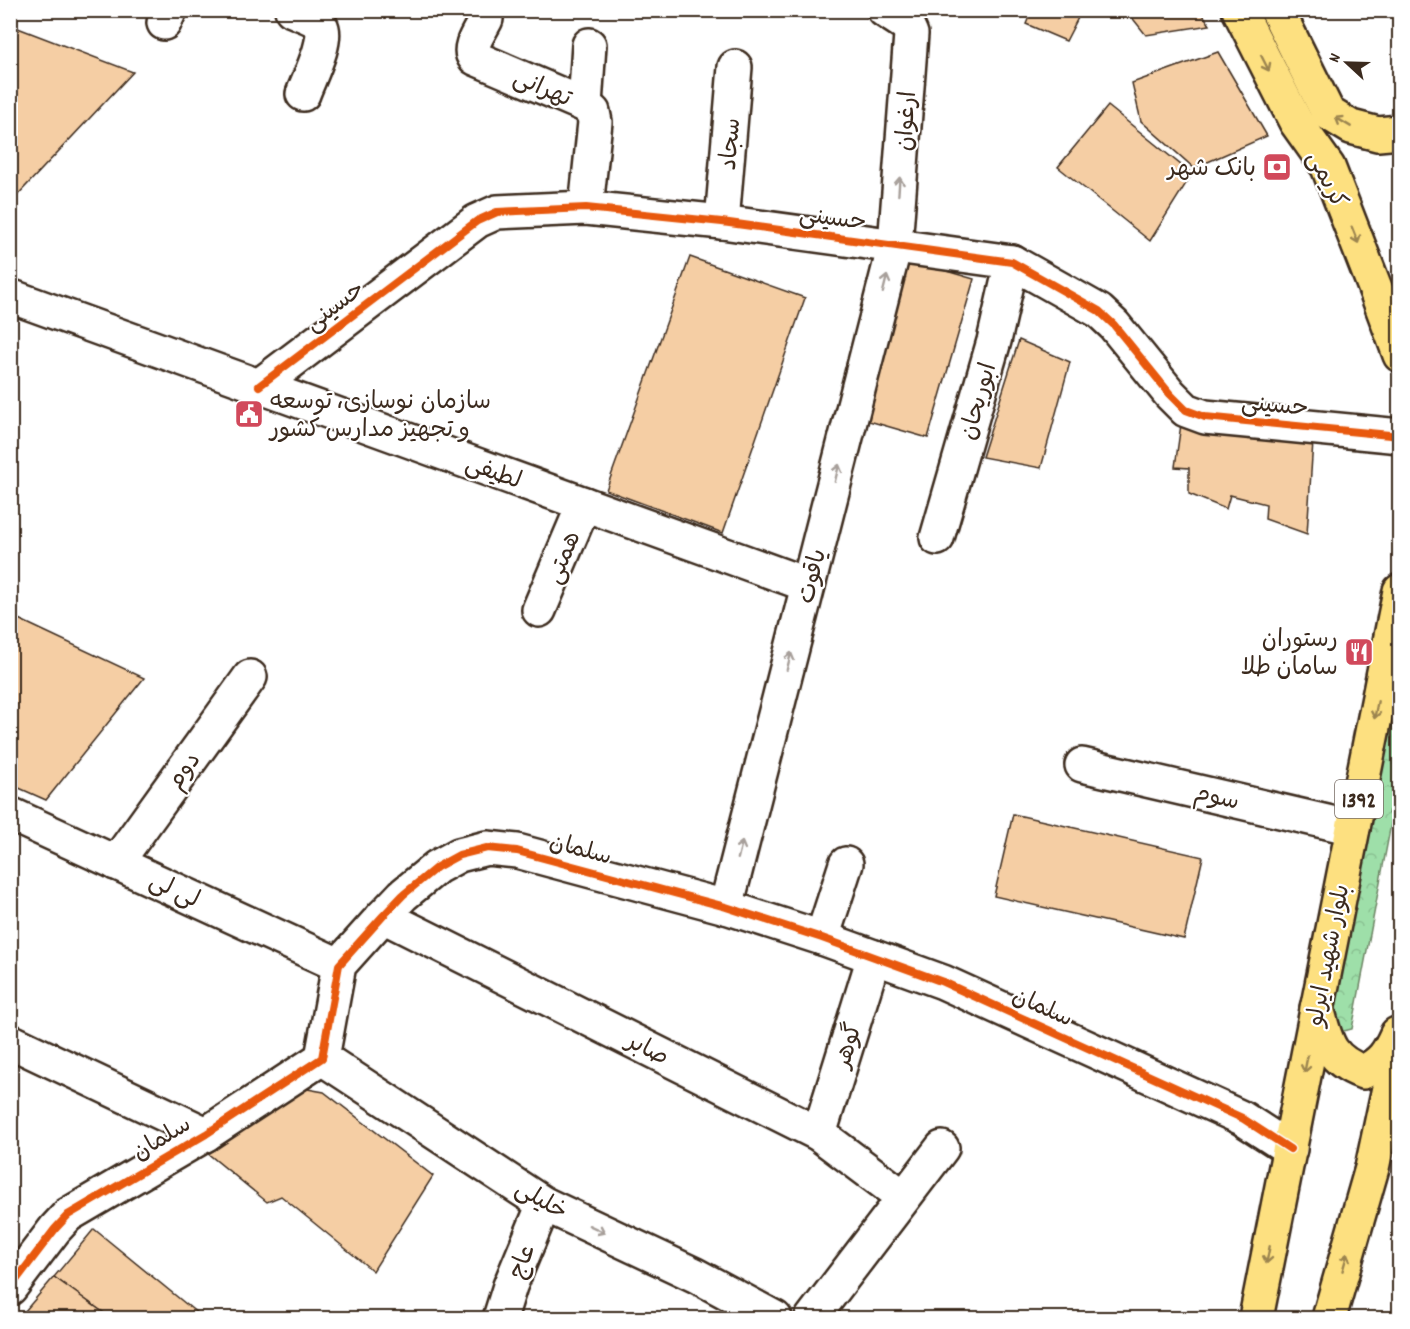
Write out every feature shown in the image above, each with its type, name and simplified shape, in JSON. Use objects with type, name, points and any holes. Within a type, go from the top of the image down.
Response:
[{"type":"main road","name":"کریمی","points":[[1239,10],[1296,122],[1328,167],[1400,355]]},
{"type":"main road","name":"کریمی","points":[[1277,10],[1328,113],[1351,127],[1378,134],[1400,132]]},
{"type":"main road","name":"بلوار شهید ایرلو","points":[[1256,1318],[1400,591]]},
{"type":"main road","points":[[1317,1006],[1325,1038],[1335,1056],[1346,1066],[1363,1072],[1378,1065],[1390,1049],[1400,1027]]},
{"type":"main road","points":[[1329,1318],[1372,1168],[1400,1036]]},
{"type":"street","points":[[292,10],[311,18],[321,26],[324,38],[303,94]]},
{"type":"street","name":"ارغوان","points":[[884,10],[907,25],[911,34],[895,244]]},
{"type":"street","name":"تهرانی","points":[[486,19],[471,49],[476,58],[585,105],[593,112],[595,122],[586,208]]},
{"type":"street","points":[[585,105],[589,45]]},
{"type":"street","name":"سجاد","points":[[722,222],[735,67]]},
{"type":"street","name":"حسینی","points":[[259,386],[477,221],[497,212],[586,208],[722,222],[895,244],[1012,262],[1099,311],[1114,325],[1170,394],[1186,410],[1205,417],[1400,436]]},
{"type":"street","name":"یاقوت","points":[[726,907],[895,244]]},
{"type":"street","name":"ابوریحان","points":[[938,538],[994,341],[1012,262]]},
{"type":"street","name":"لطیفی","points":[[10,296],[808,585]]},
{"type":"street","name":"همتی","points":[[539,610],[584,504]]},
{"type":"street","name":"دوم","points":[[116,862],[250,677]]},
{"type":"street","name":"سوم","points":[[1082,765],[1353,828]]},
{"type":"street","name":"لی لی","points":[[10,814],[339,964]]},
{"type":"street","name":"سلمان","points":[[339,964],[403,895],[437,867],[459,855],[487,848],[517,851],[726,907],[822,938],[943,982],[1242,1118],[1290,1149]]},
{"type":"street","points":[[822,938],[846,864]]},
{"type":"street","name":"صابر","points":[[383,916],[819,1134],[903,1197]]},
{"type":"street","name":"گوهر","points":[[819,1134],[874,957]]},
{"type":"street","points":[[322,1058],[339,964]]},
{"type":"street","points":[[10,1041],[206,1134]]},
{"type":"street","name":"سلمان","points":[[10,1288],[68,1215],[206,1134],[322,1058]]},
{"type":"street","name":"خلیلی","points":[[322,1058],[544,1204],[695,1275],[769,1317]]},
{"type":"street","points":[[812,1318],[942,1148]]},
{"type":"street","name":"عاج","points":[[500,1318],[510,1286],[544,1204]]},
{"type":"green space","points":[[1399,666],[1399,782],[1352,1029],[1340,1032],[1326,1026]]},
{"type":"building","points":[[1032,10],[1082,10],[1066,41],[1026,24]]},
{"type":"building","points":[[1126,10],[1200,10],[1210,25],[1146,35]]},
{"type":"building","points":[[10,25],[133,72],[10,203]]},
{"type":"building","points":[[1218,52],[1267,136],[1194,168],[1141,121],[1132,83]]},
{"type":"building","points":[[1108,106],[1192,174],[1150,241],[1058,167]]},
{"type":"building","points":[[690,257],[805,298],[723,533],[606,490]]},
{"type":"building","points":[[908,260],[974,279],[928,438],[862,419]]},
{"type":"building","points":[[1019,340],[1070,362],[1041,468],[982,457]]},
{"type":"building","points":[[1181,424],[1313,441],[1307,534],[1265,519],[1266,504],[1230,495],[1226,509],[1189,494],[1189,468],[1175,467]]},
{"type":"building","points":[[10,615],[144,678],[46,800],[10,784]]},
{"type":"building","points":[[1013,814],[1203,857],[1184,939],[994,896]]},
{"type":"building","points":[[302,1088],[324,1092],[433,1176],[373,1271],[281,1196],[267,1202],[206,1152]]},
{"type":"building","points":[[94,1229],[197,1313],[193,1318],[111,1318],[54,1277]]},
{"type":"building","points":[[54,1277],[111,1318],[19,1318]]},
{"type":"cycle path","points":[[259,386],[477,221],[497,212],[586,208],[722,222],[1012,262],[1099,311],[1114,325],[1170,394],[1186,410],[1205,417],[1400,436]]},
{"type":"cycle path","points":[[10,1288],[68,1215],[206,1134],[322,1058],[339,965],[403,895],[437,867],[459,855],[487,848],[517,851],[726,907],[822,938],[943,982],[1242,1118],[1290,1149]]},
{"type":"place","name":"بانک شهر","points":[[1277,167]]},
{"type":"place","name":"سازمان نوسازی، توسعه و تجهیز مدارس کشور","points":[[249,414]]},
{"type":"place","name":"رستوران سامان طلا","points":[[1359,652]]}]
